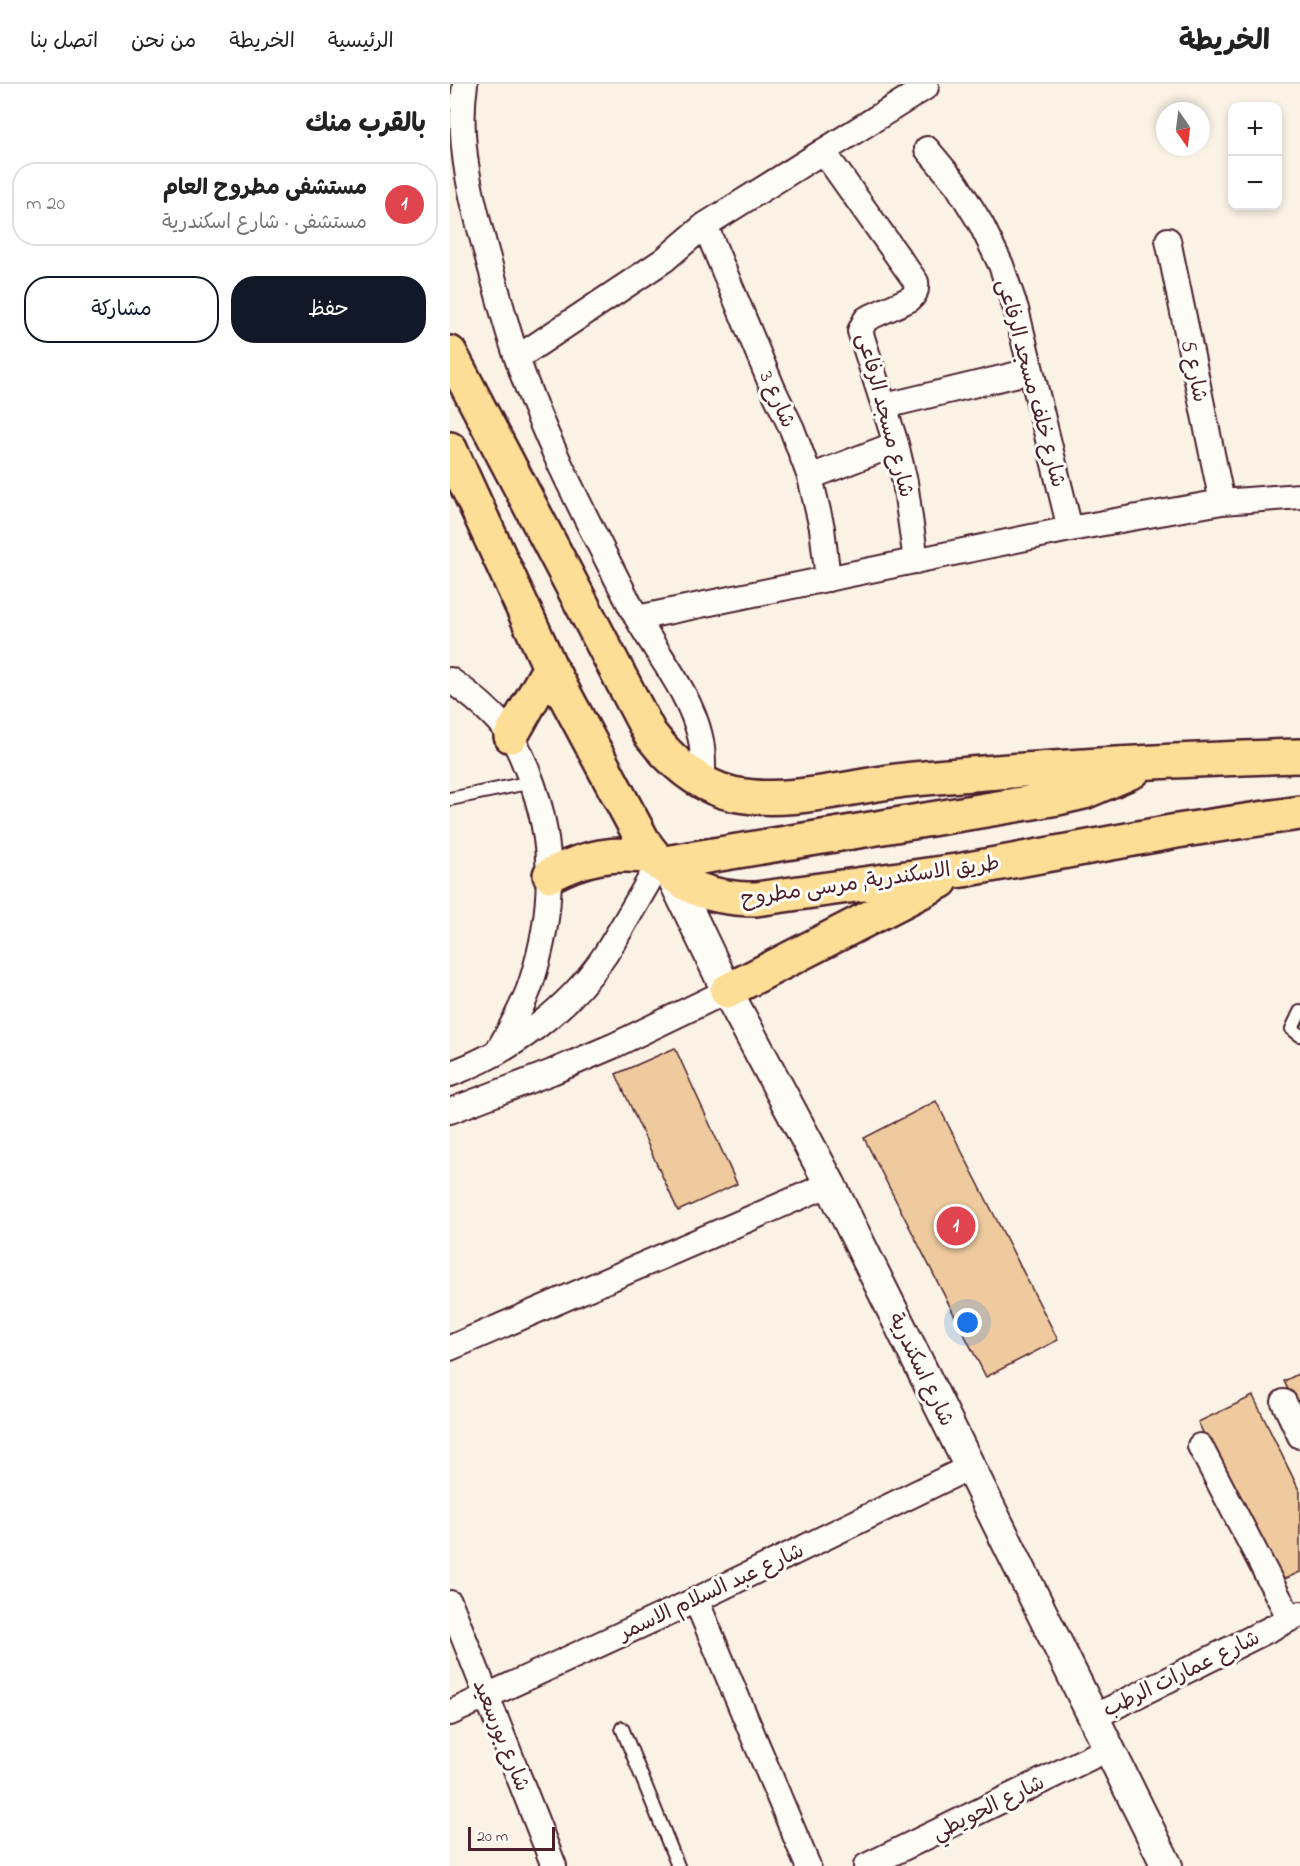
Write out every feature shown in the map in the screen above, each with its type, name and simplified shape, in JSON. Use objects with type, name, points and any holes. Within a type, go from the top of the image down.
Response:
[{"type":"main road","points":[[450,352],[650,734],[682,769],[703,781],[731,793],[761,798],[793,796],[910,779],[1157,761],[1300,756]]},
{"type":"main road","name":"طريق الاسكندرية, مرسى مطروح","points":[[450,449],[549,666],[643,841],[661,865],[690,887],[711,895],[733,899],[756,899],[963,870],[1177,831],[1300,813]]},
{"type":"main road","points":[[512,736],[549,666]]},
{"type":"main road","points":[[550,875],[574,862],[601,855],[628,854],[661,865],[1065,797],[1109,782],[1157,761]]},
{"type":"main road","points":[[727,991],[963,870]]},
{"type":"street","points":[[465,84],[463,132],[468,176],[480,228],[517,358],[556,455],[637,618],[695,717],[701,738],[703,781]]},
{"type":"street","points":[[517,358],[664,260],[705,225],[926,87]]},
{"type":"street","name":"شارع خلف مسجد الرفاعى","points":[[927,149],[957,185],[981,224],[1001,265],[1016,309],[1070,529]]},
{"type":"street","name":"شارع مسجد الرفاعى","points":[[823,151],[916,282],[914,296],[866,319],[860,331],[896,444],[909,502],[916,561]]},
{"type":"street","name":"شارع 3","points":[[705,225],[792,429],[810,477],[822,528],[828,579]]},
{"type":"street","name":"شارع 5","points":[[1168,240],[1222,502]]},
{"type":"street","points":[[885,406],[1031,371]]},
{"type":"street","points":[[810,477],[896,444]]},
{"type":"street","points":[[637,618],[1070,529],[1222,502],[1300,496]]},
{"type":"street","points":[[450,680],[470,693],[512,736],[532,782],[543,822],[550,875],[548,912],[542,949],[516,1019],[497,1052]]},
{"type":"street","points":[[450,1074],[497,1052],[546,1020],[567,1001],[604,956],[661,865]]},
{"type":"street","name":"شارع اسكندرية","points":[[661,865],[830,1184],[1167,1866]]},
{"type":"street","points":[[450,1111],[613,1046],[727,991]]},
{"type":"street","points":[[450,1348],[830,1184]]},
{"type":"street","points":[[1284,1402],[1300,1436]]},
{"type":"street","points":[[1200,1446],[1295,1617]]},
{"type":"street","name":"شارع عبد السلام الاسمر","points":[[450,1713],[696,1600],[970,1467]]},
{"type":"street","points":[[696,1600],[808,1866]]},
{"type":"street","name":"شارع بورسعيد","points":[[450,1604],[554,1866]]},
{"type":"street","name":"شارع عمارات الرطب","points":[[1094,1717],[1295,1617]]},
{"type":"street","name":"شارع الحويطي","points":[[866,1866],[1110,1748]]},
{"type":"lane","points":[[450,799],[532,782]]},
{"type":"lane","points":[[1300,1012],[1292,1029],[1300,1035]]},
{"type":"lane","points":[[622,1728],[678,1866]]},
{"type":"building","points":[[675,1048],[737,1184],[678,1211],[616,1074]]},
{"type":"building","points":[[936,1101],[1058,1340],[986,1377],[864,1138]]},
{"type":"building","points":[[1300,1373],[1300,1415],[1284,1381]]},
{"type":"building","points":[[1253,1396],[1300,1492],[1300,1572],[1276,1583],[1198,1422]]},
{"type":"place","name":"مستشفى مطروح العام","points":[[956,1226]]}]
